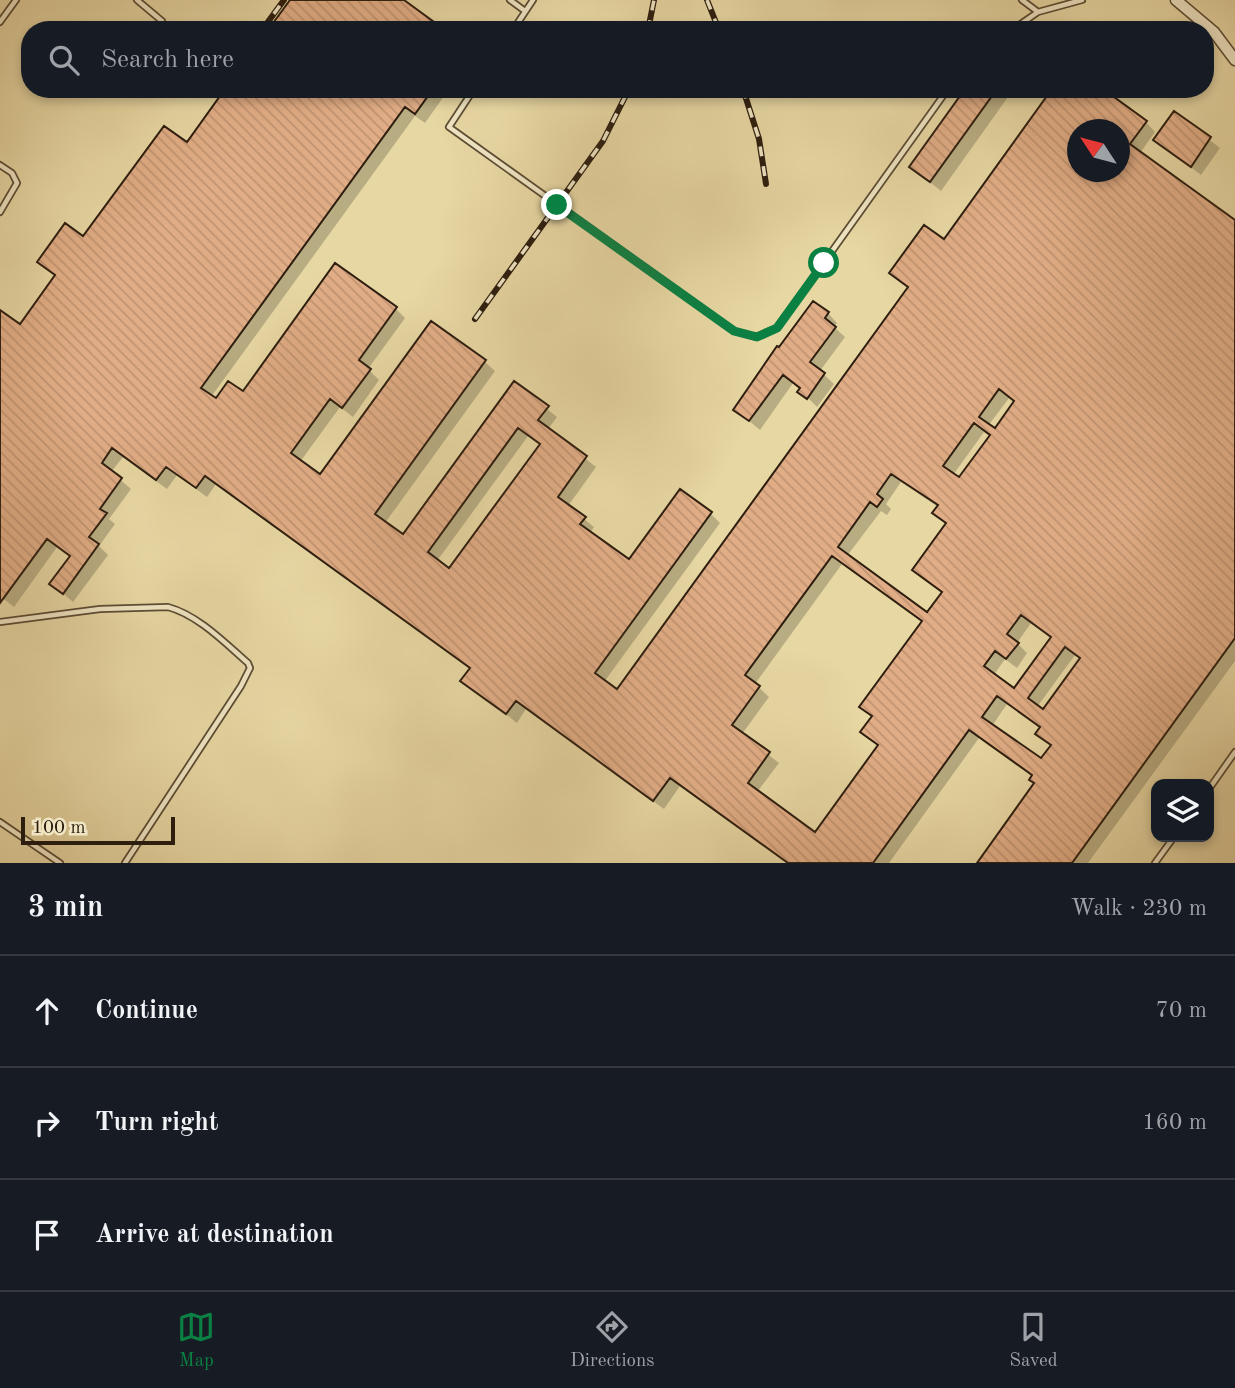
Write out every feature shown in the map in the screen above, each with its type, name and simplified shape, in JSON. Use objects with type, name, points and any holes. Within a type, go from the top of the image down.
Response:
[{"type":"street","points":[[1176,0],[1201,21]]},
{"type":"street","points":[[1214,32],[1235,60]]},
{"type":"lane","points":[[0,22],[16,0]]},
{"type":"lane","points":[[137,0],[162,21]]},
{"type":"lane","points":[[510,0],[525,11]]},
{"type":"lane","points":[[519,21],[533,0]]},
{"type":"lane","points":[[1021,0],[1038,12]]},
{"type":"lane","points":[[1025,21],[1038,12],[1082,0]]},
{"type":"lane","points":[[468,98],[449,127],[734,331],[757,337],[777,328],[942,98]]},
{"type":"lane","points":[[0,165],[12,173],[17,183],[0,212]]},
{"type":"lane","points":[[0,622],[100,609],[168,607],[193,619],[248,663],[250,668],[242,686],[125,863]]},
{"type":"lane","points":[[1214,782],[1235,752]]},
{"type":"lane","points":[[0,822],[60,863]]},
{"type":"lane","points":[[1156,863],[1171,842]]},
{"type":"building","points":[[290,0],[404,0],[433,21],[275,21]]},
{"type":"building","points":[[219,98],[427,98],[415,114],[405,107],[201,388],[216,398],[228,381],[243,391],[335,263],[397,307],[359,360],[371,369],[342,408],[330,399],[291,453],[320,474],[431,321],[486,360],[375,514],[403,534],[514,381],[549,406],[538,420],[587,456],[558,497],[586,517],[580,524],[629,559],[680,489],[712,512],[595,673],[617,689],[908,287],[889,273],[924,225],[944,239],[1046,98],[1115,98],[1147,121],[1130,144],[1235,220],[1235,638],[1072,863],[977,863],[1034,783],[1029,780],[1032,775],[969,730],[873,863],[788,863],[670,778],[653,801],[516,701],[506,714],[460,681],[470,668],[205,476],[196,488],[166,467],[156,480],[112,448],[102,463],[122,478],[100,509],[107,513],[89,537],[99,544],[63,594],[49,584],[70,556],[47,539],[0,603],[0,310],[20,324],[55,275],[37,262],[65,223],[83,236],[164,126],[187,142]],"holes":[[[999,389],[1014,401],[995,428],[979,417]],[[974,423],[990,435],[959,477],[943,466]],[[518,428],[540,444],[449,568],[428,552]],[[891,474],[938,505],[932,513],[946,523],[912,570],[942,592],[927,612],[838,547],[870,502],[877,507],[883,499],[877,494]],[[832,556],[922,621],[859,707],[872,716],[860,732],[878,745],[815,832],[748,783],[770,752],[732,725],[760,686],[745,675]],[[1021,615],[1051,637],[1014,688],[984,666],[995,651],[1006,659],[1019,643],[1007,634]],[[1065,647],[1080,658],[1043,709],[1028,698]],[[997,696],[1040,727],[1035,734],[1051,745],[1041,758],[982,717]]]},
{"type":"building","points":[[959,98],[991,98],[930,182],[909,167]]},
{"type":"building","points":[[1174,111],[1211,137],[1191,167],[1153,140]]},
{"type":"building","points":[[813,301],[829,312],[825,318],[836,327],[810,362],[825,373],[807,399],[797,392],[800,388],[783,375],[749,421],[733,410],[777,346],[779,347]]},
{"type":"railway","points":[[269,21],[284,0]]},
{"type":"railway","points":[[650,21],[654,0]]},
{"type":"railway","points":[[707,0],[715,21]]},
{"type":"railway","points":[[475,319],[603,141],[624,98]]},
{"type":"railway","points":[[746,98],[759,139],[766,184]]},
{"type":"route","points":[[557,205],[734,331],[757,337],[777,328],[824,263]]}]
